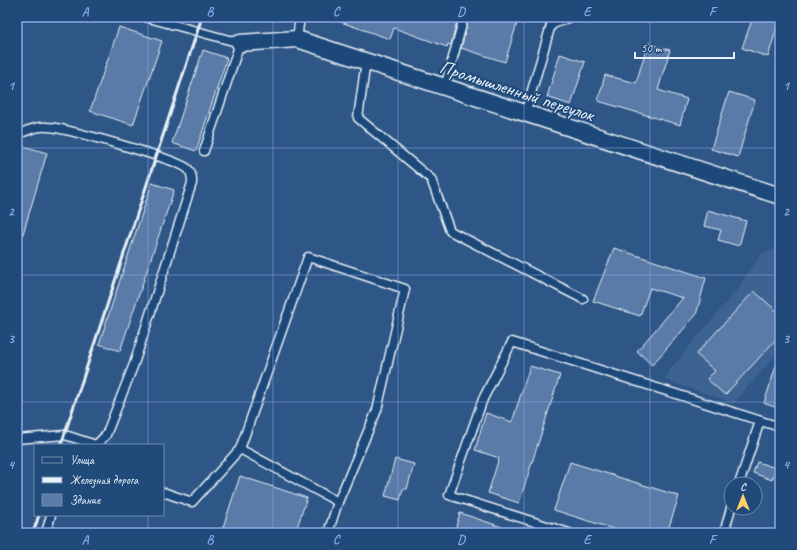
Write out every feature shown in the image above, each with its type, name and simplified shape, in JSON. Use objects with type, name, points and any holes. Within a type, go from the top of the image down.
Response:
[{"type":"street","name":"Промышленный переулок","points":[[240,43],[297,39],[780,196]]},
{"type":"lane","points":[[145,17],[240,43],[204,151]]},
{"type":"lane","points":[[297,39],[300,17]]},
{"type":"lane","points":[[445,87],[464,17]]},
{"type":"lane","points":[[525,114],[551,25],[570,17]]},
{"type":"lane","points":[[366,61],[358,118],[431,179],[450,231],[583,298]]},
{"type":"lane","points":[[17,135],[29,129],[46,126],[62,128],[158,156],[188,168],[192,175],[192,183],[134,364],[106,435],[97,444]]},
{"type":"lane","points":[[164,492],[192,502],[240,449],[308,257],[405,289],[377,410],[338,502],[328,533]]},
{"type":"lane","points":[[569,533],[449,495],[483,399],[512,342],[780,427]]},
{"type":"lane","points":[[742,476],[760,421]]},
{"type":"lane","points":[[17,439],[65,435],[93,444]]},
{"type":"lane","points":[[240,449],[338,502]]},
{"type":"lane","points":[[46,533],[51,516]]},
{"type":"lane","points":[[724,533],[729,516]]},
{"type":"shaded area","points":[[780,247],[780,350],[734,403],[665,380],[672,367],[741,285],[745,276],[762,254]]},
{"type":"building","points":[[332,17],[458,17],[451,45],[448,44],[447,47],[394,28],[390,39],[332,19]]},
{"type":"building","points":[[469,17],[519,17],[505,62],[461,48]]},
{"type":"building","points":[[753,17],[780,17],[768,57],[742,48]]},
{"type":"building","points":[[119,27],[162,41],[133,125],[90,111]]},
{"type":"building","points":[[648,43],[670,50],[658,90],[687,99],[680,125],[598,101],[605,75],[636,83]]},
{"type":"building","points":[[203,50],[227,58],[196,151],[172,143]]},
{"type":"building","points":[[560,54],[585,62],[571,105],[547,97]]},
{"type":"building","points":[[729,92],[755,100],[738,157],[711,149]]},
{"type":"building","points":[[20,145],[47,153],[20,244],[17,243],[17,156]]},
{"type":"building","points":[[152,183],[174,190],[120,351],[99,344]]},
{"type":"building","points":[[708,210],[746,221],[739,246],[718,240],[721,230],[704,226]]},
{"type":"building","points":[[614,248],[706,278],[696,315],[652,365],[637,351],[683,298],[650,288],[640,316],[593,301]]},
{"type":"building","points":[[754,291],[780,314],[780,335],[725,395],[707,379],[715,371],[696,354]]},
{"type":"building","points":[[778,360],[780,360],[780,409],[764,403]]},
{"type":"building","points":[[530,366],[560,375],[519,503],[488,493],[499,458],[475,450],[486,413],[512,422]]},
{"type":"building","points":[[395,459],[414,464],[407,489],[403,489],[400,500],[385,496]]},
{"type":"building","points":[[570,462],[679,496],[667,533],[626,533],[554,510]]},
{"type":"building","points":[[757,462],[776,468],[772,480],[753,473]]},
{"type":"building","points":[[240,476],[307,498],[295,533],[221,533]]},
{"type":"building","points":[[460,513],[514,531],[514,533],[454,533]]},
{"type":"railway","points":[[61,444],[202,17]]},
{"type":"railway","points":[[33,533],[39,516]]}]
